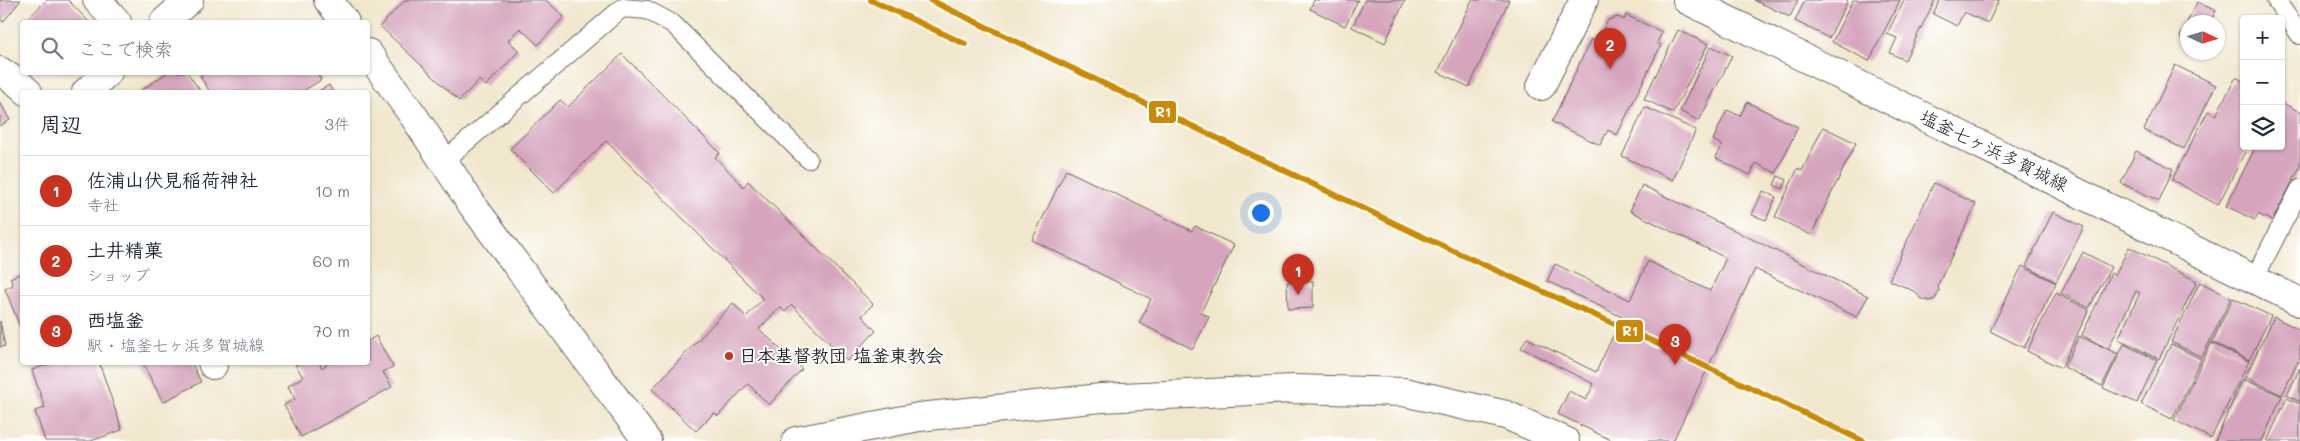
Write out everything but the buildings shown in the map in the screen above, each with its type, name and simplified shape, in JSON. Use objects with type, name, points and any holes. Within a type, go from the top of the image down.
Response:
[{"type":"street","points":[[97,0],[115,20]]},
{"type":"street","points":[[166,20],[190,0]]},
{"type":"street","points":[[328,0],[343,20]]},
{"type":"street","points":[[1541,86],[1584,0]]},
{"type":"street","name":"塩釜七ヶ浜多賀城線","points":[[1687,0],[2300,302]]},
{"type":"street","points":[[370,56],[444,161],[473,206],[647,441]]},
{"type":"street","points":[[0,71],[26,90]]},
{"type":"street","points":[[88,90],[105,75]]},
{"type":"street","points":[[796,441],[919,417],[1101,398],[1293,389],[1404,392],[1506,415],[1550,438]]},
{"type":"lane","points":[[2276,0],[2300,35]]},
{"type":"lane","points":[[444,161],[622,8],[647,10],[673,24],[808,159]]},
{"type":"lane","points":[[2254,279],[2300,188]]},
{"type":"transit line","name":"R1","points":[[871,0],[965,44]]},
{"type":"transit line","name":"R1","points":[[930,0],[1425,238],[1654,342],[1863,441]]},
{"type":"place","name":"土井精菓","points":[[1610,69]]},
{"type":"place","name":"佐浦山伏見稲荷神社","points":[[1298,295]]},
{"type":"place","name":"日本基督教団 塩釜東教会","points":[[729,356]]},
{"type":"place","name":"西塩釜","points":[[1675,365]]}]
